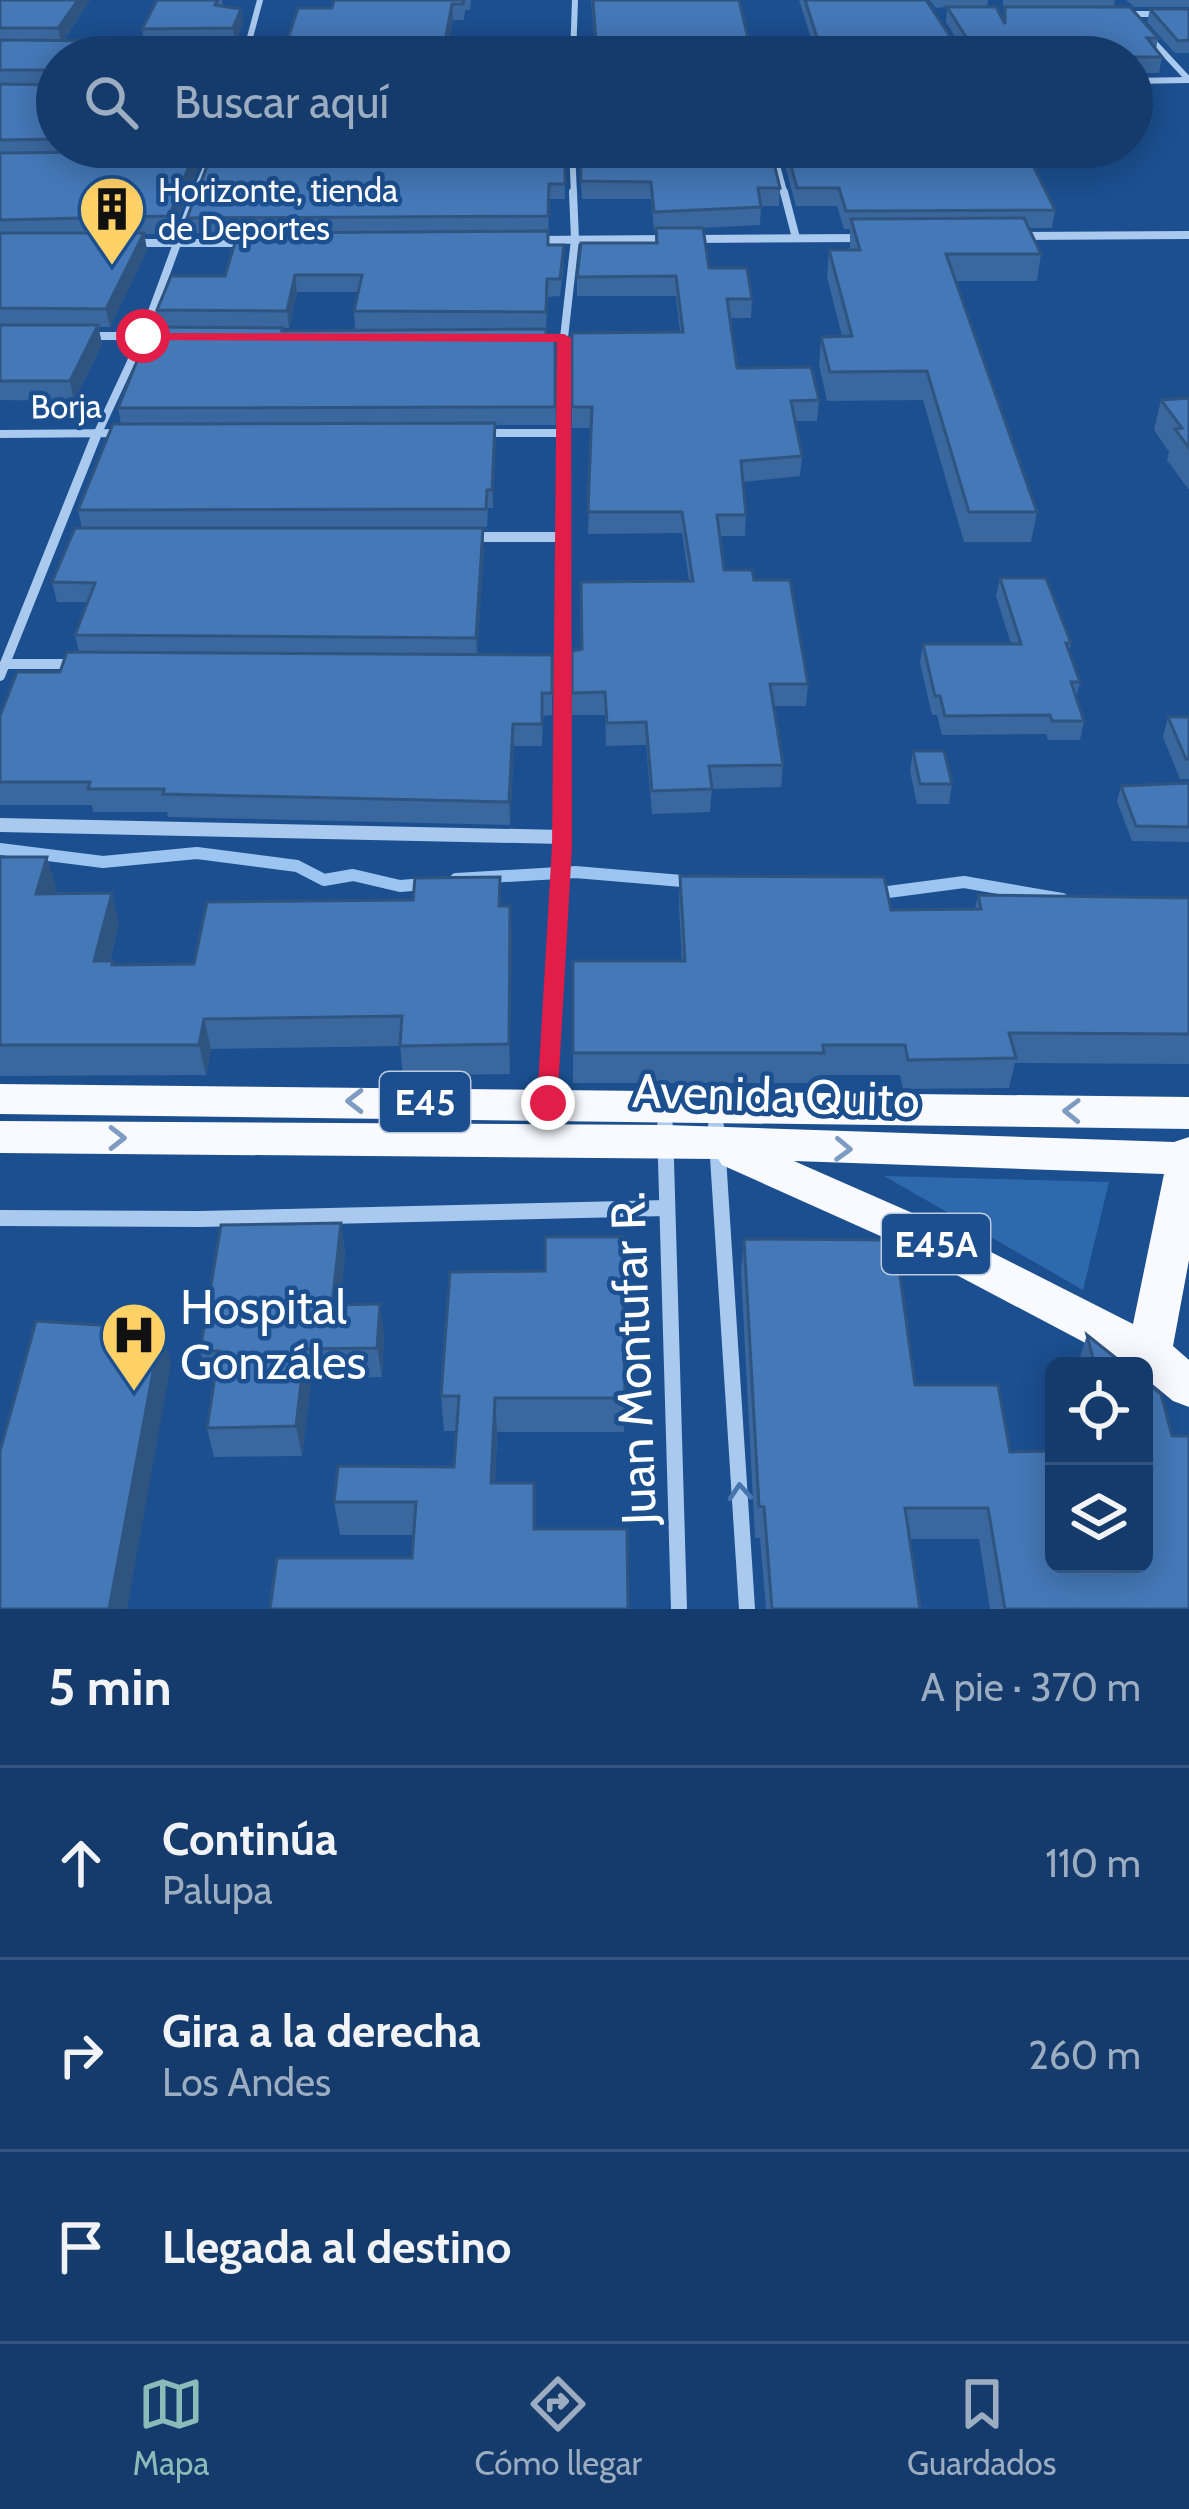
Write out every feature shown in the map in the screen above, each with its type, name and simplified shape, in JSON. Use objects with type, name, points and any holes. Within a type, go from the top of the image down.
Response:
[{"type":"highway","name":"Avenida Quito","points":[[0,1099],[548,1103],[665,1123]]},
{"type":"highway","name":"Avenida Quito","points":[[717,1126],[1189,1113]]},
{"type":"highway","name":"Avenida Quito","points":[[0,1137],[665,1123],[1188,1157]]},
{"type":"highway","name":"E45A","points":[[717,1126],[1149,1354],[1189,1387]]},
{"type":"highway","points":[[1149,1354],[1188,1157]]},
{"type":"street","points":[[250,36],[260,0]]},
{"type":"street","points":[[574,36],[575,0]]},
{"type":"street","points":[[1118,0],[1148,36]]},
{"type":"street","points":[[1106,14],[1189,14]]},
{"type":"street","points":[[1153,41],[1189,80]]},
{"type":"street","points":[[1153,81],[1189,80]]},
{"type":"street","points":[[98,664],[2,670],[98,433],[143,336],[174,244],[207,168]]},
{"type":"street","points":[[548,1103],[562,842],[564,338],[575,239],[573,168]]},
{"type":"street","points":[[778,168],[796,238]]},
{"type":"street","points":[[1004,236],[1189,235]]},
{"type":"street","points":[[528,240],[865,238]]},
{"type":"street","points":[[131,243],[269,242]]},
{"type":"street","points":[[72,336],[166,336]]},
{"type":"street","points":[[541,338],[564,338]]},
{"type":"street","name":"Borja","points":[[0,434],[145,433]]},
{"type":"street","points":[[471,433],[565,434]]},
{"type":"street","points":[[449,538],[566,537]]},
{"type":"street","points":[[55,538],[78,538]]},
{"type":"street","points":[[541,668],[564,668]]},
{"type":"street","points":[[0,825],[562,842]]},
{"type":"street","name":"Juan Montufar R.","points":[[665,1123],[680,1609]]},
{"type":"street","points":[[717,1126],[747,1609]]},
{"type":"street","points":[[0,1217],[199,1219],[668,1208]]},
{"type":"shaded area","points":[[884,1176],[1109,1182],[1083,1290]]},
{"type":"building","points":[[0,0],[78,0],[58,28],[0,28]]},
{"type":"building","points":[[157,0],[218,0],[215,5],[241,9],[233,28],[142,29]]},
{"type":"building","points":[[334,0],[464,0],[452,4],[446,36],[289,36],[298,8],[332,8]]},
{"type":"building","points":[[593,0],[739,0],[747,36],[596,36]]},
{"type":"building","points":[[805,0],[926,0],[950,36],[816,36]]},
{"type":"building","points":[[947,7],[996,7],[1005,24],[1005,7],[1130,7],[1158,38],[965,36]]},
{"type":"building","points":[[1150,9],[1189,9],[1189,40],[1178,41]]},
{"type":"building","points":[[0,40],[36,40],[36,70],[0,70]]},
{"type":"building","points":[[0,84],[36,85],[36,139],[0,140]]},
{"type":"building","points":[[0,153],[36,153],[36,168],[188,168],[169,216],[0,220]]},
{"type":"building","points":[[206,168],[565,168],[565,184],[549,184],[548,216],[187,218]]},
{"type":"building","points":[[581,168],[775,168],[780,188],[758,188],[761,207],[654,212],[651,182],[581,181]]},
{"type":"building","points":[[792,168],[1034,168],[1055,210],[846,211],[839,188],[797,188]]},
{"type":"building","points":[[1024,218],[1041,254],[946,254],[1037,512],[969,512],[927,371],[830,372],[821,337],[852,336],[829,250],[860,250],[851,219]]},
{"type":"building","points":[[656,228],[703,228],[709,268],[747,268],[752,299],[727,299],[737,368],[811,367],[819,400],[791,401],[802,456],[741,461],[746,515],[717,515],[724,570],[752,570],[754,580],[790,580],[808,684],[770,684],[783,765],[709,766],[712,789],[652,791],[646,722],[607,723],[605,692],[572,693],[572,651],[582,649],[581,582],[693,581],[682,512],[588,512],[592,407],[572,407],[572,333],[683,332],[676,276],[577,277],[581,243],[657,243]]},
{"type":"building","points":[[548,231],[548,245],[564,245],[560,279],[547,279],[546,312],[354,311],[362,275],[295,275],[287,311],[157,310],[171,276],[225,276],[238,233]]},
{"type":"building","points":[[0,233],[144,233],[106,309],[0,308]]},
{"type":"building","points":[[0,325],[98,325],[70,381],[0,381]]},
{"type":"building","points":[[151,327],[546,329],[546,335],[555,335],[555,407],[118,408]]},
{"type":"building","points":[[1189,398],[1189,448],[1175,429],[1182,428],[1161,400]]},
{"type":"building","points":[[495,423],[492,490],[487,490],[486,509],[78,510],[113,424]]},
{"type":"building","points":[[75,528],[483,528],[476,638],[75,635],[95,583],[52,582]]},
{"type":"building","points":[[1000,578],[1046,578],[1071,643],[1066,643],[1080,682],[1071,682],[1084,721],[1052,721],[1050,715],[945,716],[940,696],[935,696],[923,644],[1021,644]]},
{"type":"building","points":[[67,652],[552,655],[552,693],[542,693],[542,724],[513,724],[509,802],[163,794],[164,789],[88,789],[90,782],[0,782],[0,716],[17,672],[60,672]]},
{"type":"building","points":[[1168,717],[1189,717],[1189,759],[1186,759]]},
{"type":"building","points":[[913,751],[944,751],[952,784],[920,784]]},
{"type":"building","points":[[1189,783],[1189,827],[1136,826],[1121,786]]},
{"type":"building","points":[[0,857],[47,857],[36,894],[112,893],[94,961],[113,961],[112,965],[194,964],[207,902],[413,900],[415,878],[500,877],[499,906],[510,906],[509,1044],[400,1046],[402,1016],[204,1019],[199,1045],[0,1045]]},
{"type":"building","points":[[680,876],[884,877],[891,910],[981,909],[978,895],[1189,898],[1189,1034],[1009,1033],[1016,1058],[908,1060],[905,1045],[823,1045],[824,1053],[573,1053],[573,961],[685,961]]},
{"type":"building","points":[[341,1223],[332,1305],[380,1304],[377,1348],[305,1349],[296,1426],[207,1428],[219,1351],[200,1351],[221,1225]]},
{"type":"building","points":[[545,1237],[622,1237],[625,1398],[495,1398],[491,1483],[534,1483],[534,1529],[627,1529],[628,1609],[270,1609],[277,1558],[412,1558],[416,1502],[334,1502],[338,1466],[454,1467],[459,1396],[441,1396],[450,1272],[545,1271]]},
{"type":"building","points":[[744,1239],[895,1240],[915,1385],[998,1385],[1010,1452],[1045,1451],[1045,1573],[1153,1573],[1153,1387],[1161,1394],[1172,1436],[1189,1436],[1189,1609],[1005,1609],[988,1508],[905,1508],[920,1609],[772,1609],[764,1507],[759,1506]]},
{"type":"building","points":[[36,1321],[161,1329],[109,1609],[0,1609],[0,1451]]},
{"type":"building","points":[[1087,1335],[1115,1357],[1093,1357]]},
{"type":"waterway","points":[[0,849],[103,862],[197,853],[297,866],[324,880],[353,875],[400,886],[425,884]]},
{"type":"waterway","points":[[456,879],[575,872],[694,882]]},
{"type":"waterway","points":[[873,894],[964,882],[1062,899]]},
{"type":"place","name":"Horizonte, tienda de Deportes","points":[[112,268]]},
{"type":"place","name":"Hospital Gonzáles","points":[[134,1394]]},
{"type":"route","points":[[143,336],[564,338],[562,846],[548,1103]]}]
